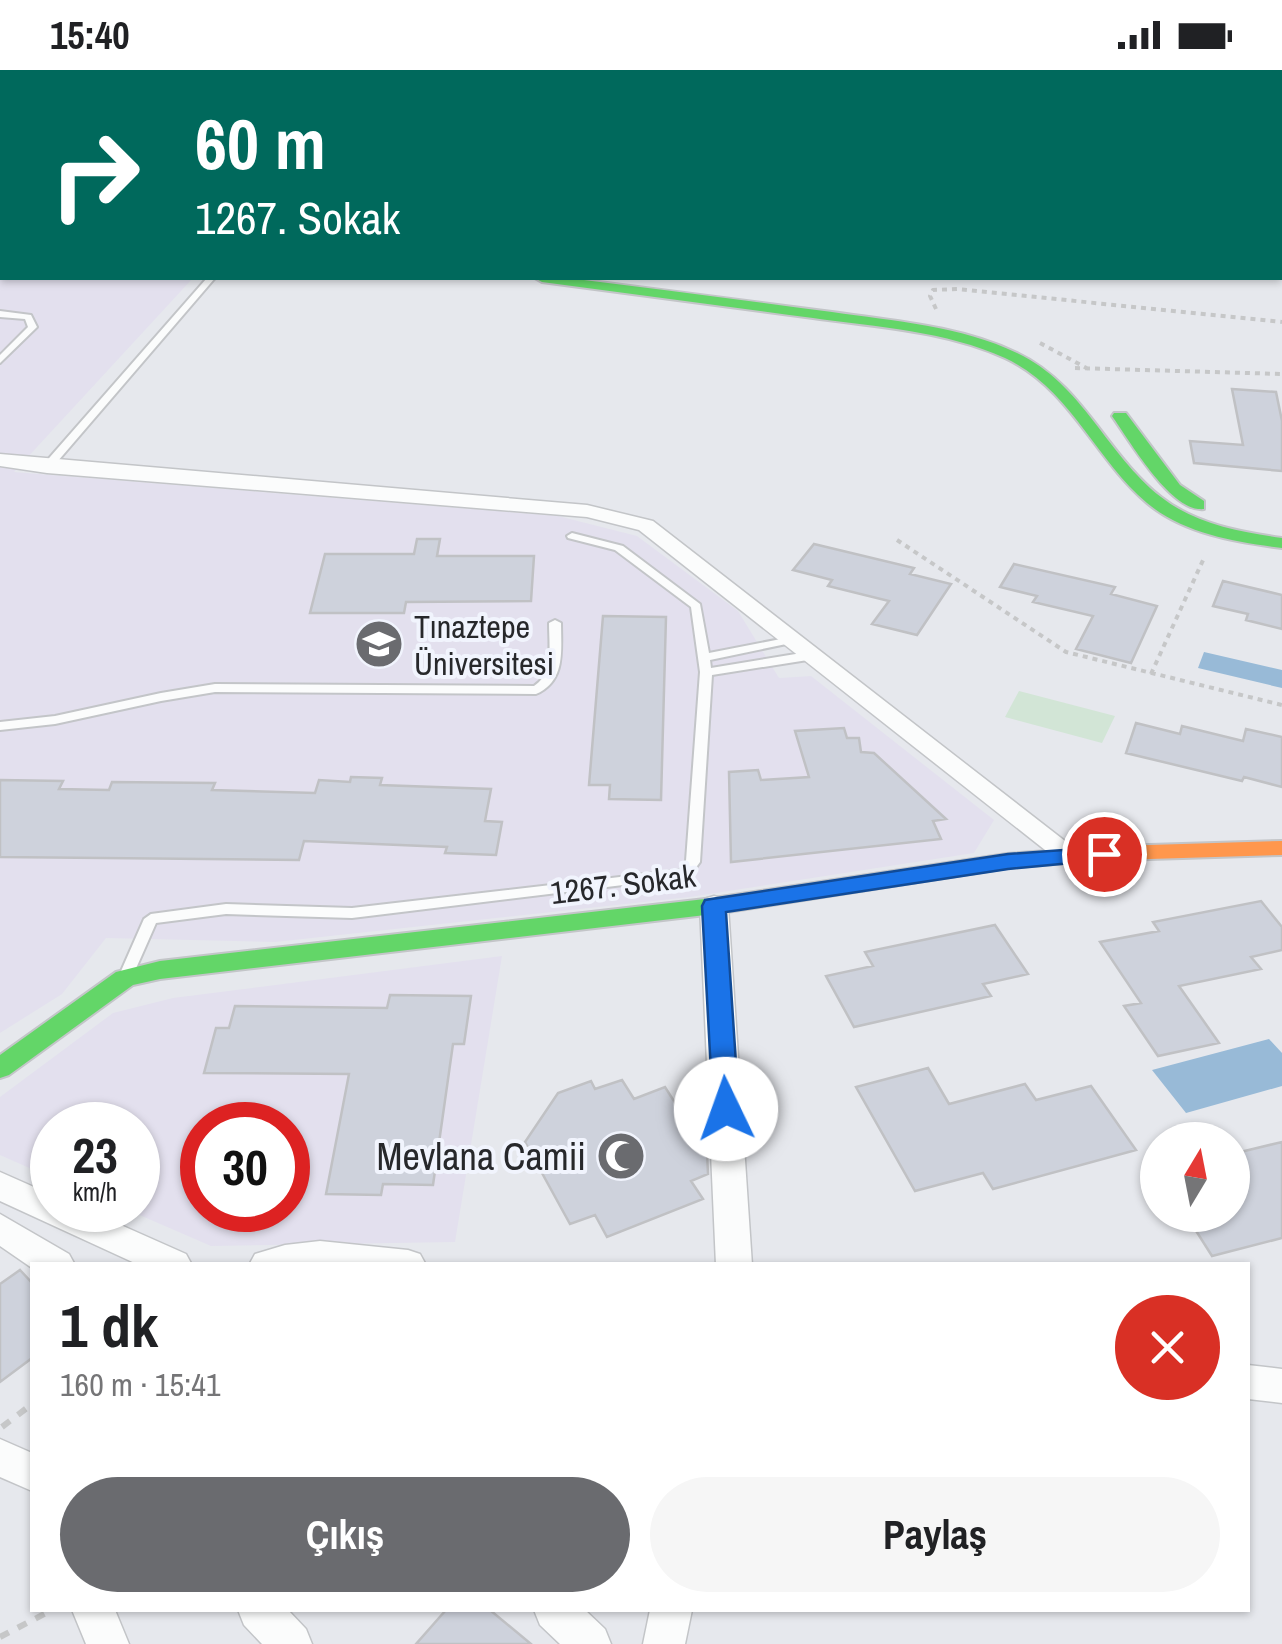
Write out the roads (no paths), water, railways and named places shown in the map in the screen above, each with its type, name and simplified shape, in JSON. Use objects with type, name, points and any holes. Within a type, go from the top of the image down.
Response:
[{"type":"main road","points":[[602,280],[934,322],[1010,341],[1096,386],[1174,489],[1224,517],[1282,528]]},
{"type":"main road","points":[[602,280],[925,330],[992,348],[1029,364],[1071,396],[1094,420],[1138,484],[1166,508],[1209,528],[1282,543]]},
{"type":"main road","name":"1267. Sokak","points":[[0,1068],[125,978],[160,970],[714,906],[1069,855],[1282,848]]},
{"type":"street","points":[[0,460],[613,515],[646,525],[1069,855]]},
{"type":"street","points":[[714,906],[734,1262]]},
{"type":"street","points":[[0,1186],[30,1200]]},
{"type":"street","points":[[0,1228],[52,1262]]},
{"type":"street","points":[[101,1232],[167,1262]]},
{"type":"street","points":[[275,1262],[332,1253],[389,1262]]},
{"type":"street","points":[[1250,1382],[1282,1386]]},
{"type":"street","points":[[0,1456],[30,1472]]},
{"type":"street","points":[[95,1612],[108,1644]]},
{"type":"street","points":[[262,1612],[292,1644]]},
{"type":"street","points":[[557,1612],[590,1644]]},
{"type":"street","points":[[664,1644],[671,1612]]},
{"type":"lane","points":[[47,467],[209,280]]},
{"type":"lane","points":[[0,314],[28,318],[34,328],[0,360]]},
{"type":"lane","points":[[125,978],[151,920],[226,910],[352,913],[684,874],[693,862],[705,665],[696,606],[619,548],[572,536]]},
{"type":"lane","points":[[0,726],[82,718],[166,695],[215,688],[536,690],[549,684],[553,674],[555,623]]},
{"type":"lane","points":[[705,665],[796,639]]},
{"type":"lane","points":[[705,665],[814,655]]},
{"type":"water","points":[[1204,652],[1282,670],[1282,688],[1198,668]]},
{"type":"water","points":[[1269,1039],[1282,1053],[1282,1086],[1186,1113],[1152,1070]]},
{"type":"place","name":"Tınaztepe Üniversitesi","points":[[379,644]]},
{"type":"place","name":"Mevlana Camii","points":[[621,1156]]}]
